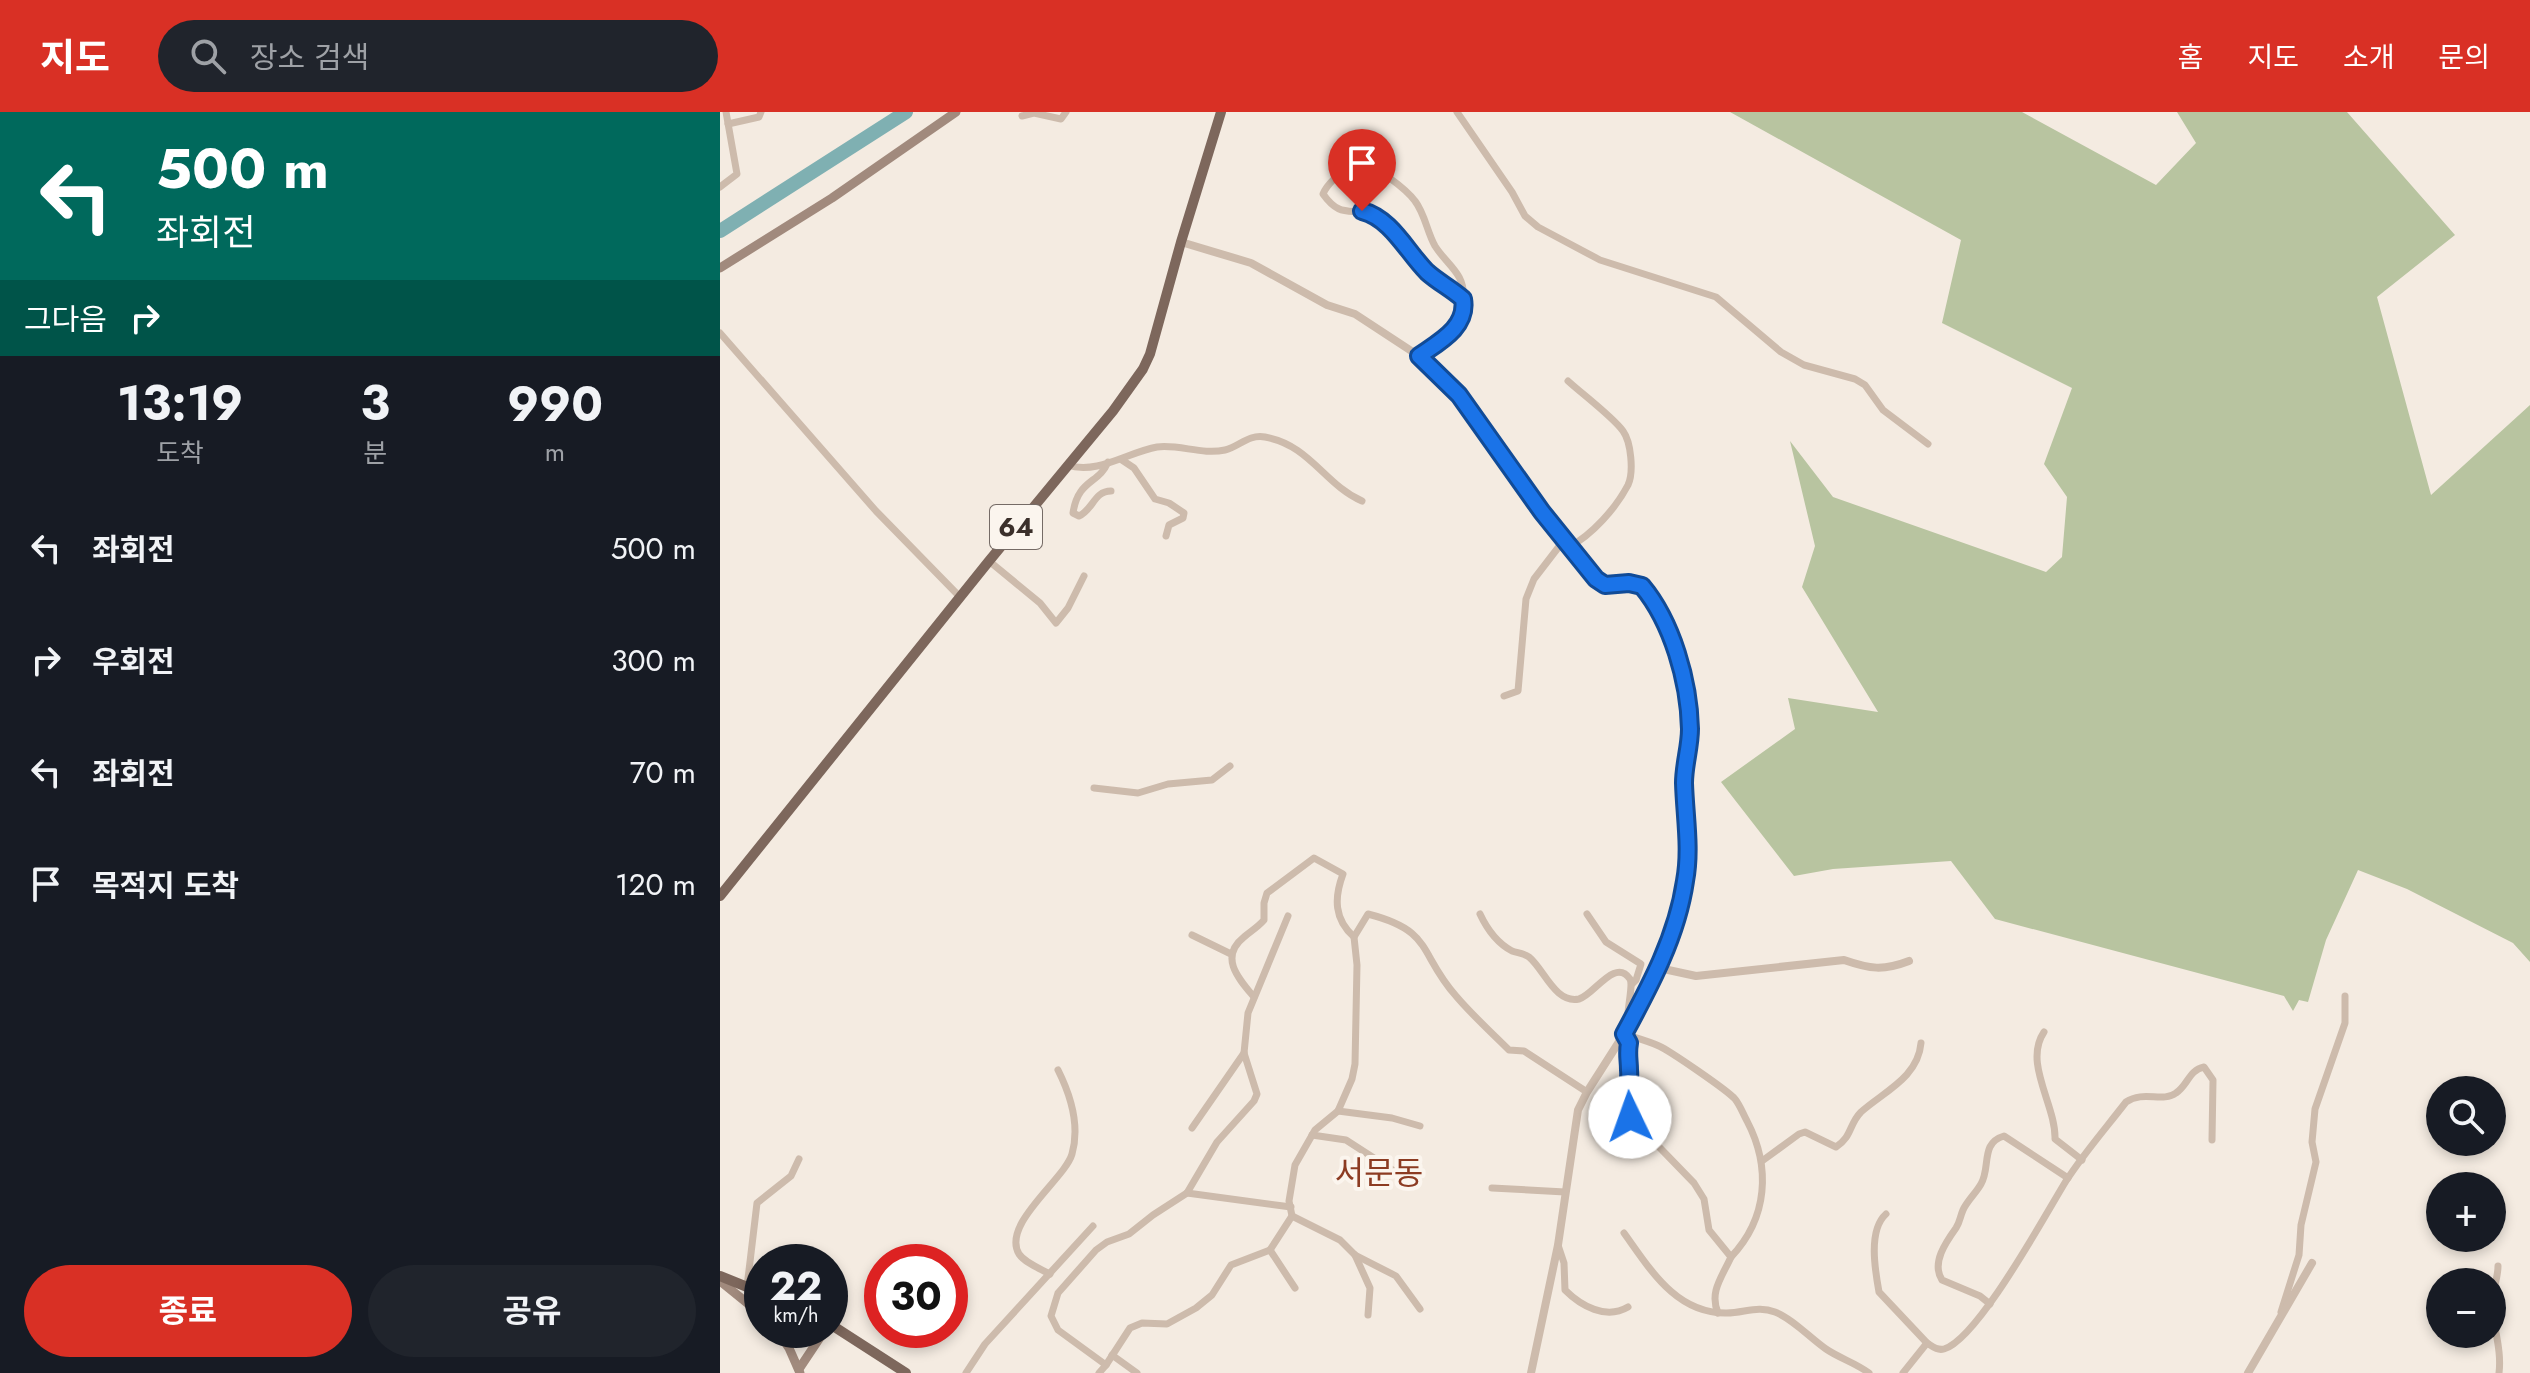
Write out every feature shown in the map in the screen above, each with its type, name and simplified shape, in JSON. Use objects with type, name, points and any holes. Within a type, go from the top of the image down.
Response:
[{"type":"main road","points":[[720,268],[832,198],[956,112]]},
{"type":"main road","name":"64","points":[[720,896],[1143,369],[1221,112]]},
{"type":"main road","points":[[720,1278],[744,1286]]},
{"type":"main road","points":[[720,1278],[744,1299]]},
{"type":"main road","points":[[848,1336],[906,1373]]},
{"type":"main road","points":[[787,1348],[799,1371],[814,1348]]},
{"type":"street","points":[[720,187],[737,174],[726,112]]},
{"type":"street","points":[[728,124],[759,117],[761,112]]},
{"type":"street","points":[[1022,116],[1034,113],[1061,119],[1066,112]]},
{"type":"street","points":[[1457,112],[1525,216],[1538,227],[1600,260],[1716,297],[1781,352],[1804,365],[1855,379],[1865,385],[1883,410],[1928,444]]},
{"type":"street","points":[[1419,356],[1457,326],[1465,308],[1464,291],[1456,269],[1436,247],[1417,204],[1407,191],[1368,163],[1351,165],[1326,186],[1323,194],[1334,208],[1346,213],[1362,211],[1372,214],[1400,239],[1430,275],[1463,299]]},
{"type":"street","points":[[1181,242],[1251,263],[1327,305],[1355,314],[1419,356],[1459,395],[1596,579],[1605,585],[1629,583],[1642,586],[1659,614],[1682,668],[1690,730],[1684,782],[1686,880],[1674,928],[1659,968],[1626,1031],[1587,1092],[1574,1125],[1558,1245],[1531,1373]]},
{"type":"street","points":[[720,333],[876,511],[960,597]]},
{"type":"street","points":[[1504,696],[1518,691],[1526,599],[1534,579],[1567,544],[1582,540],[1629,483],[1628,443],[1623,431],[1568,381]]},
{"type":"street","points":[[1067,465],[1085,468],[1160,447],[1226,450],[1241,441],[1264,437],[1301,452],[1336,485],[1362,501]]},
{"type":"street","points":[[1122,460],[1134,468],[1155,499],[1169,503],[1184,513],[1183,518],[1169,525],[1166,536]]},
{"type":"street","points":[[1108,462],[1105,470],[1083,486],[1073,513],[1079,516],[1086,512],[1100,493],[1111,491]]},
{"type":"street","points":[[989,561],[1040,603],[1056,623],[1068,608],[1084,576]]},
{"type":"street","points":[[1094,788],[1138,793],[1168,784],[1212,780],[1230,766]]},
{"type":"street","points":[[1254,997],[1237,978],[1231,954],[1235,945],[1264,920],[1267,893],[1314,858],[1343,874],[1338,888],[1338,916],[1354,937]]},
{"type":"street","points":[[1099,1373],[1130,1328],[1142,1323],[1167,1324],[1187,1313],[1212,1295],[1231,1265],[1270,1250],[1292,1212],[1289,1201],[1291,1178],[1302,1150],[1312,1135],[1338,1111],[1352,1079],[1357,965],[1354,937],[1368,914],[1397,923],[1416,935],[1454,995],[1509,1050],[1524,1051],[1587,1092]]},
{"type":"street","points":[[1480,914],[1493,935],[1509,949],[1530,958],[1553,988],[1569,998],[1580,999],[1590,994],[1613,973],[1629,978],[1632,984]]},
{"type":"street","points":[[1587,914],[1606,942],[1641,964],[1632,984],[1626,1013],[1629,1043],[1626,1105],[1630,1117],[1694,1183],[1704,1199],[1709,1230],[1731,1257]]},
{"type":"street","points":[[1106,1365],[1058,1330],[1051,1316],[1058,1293],[1096,1250],[1129,1234],[1187,1193],[1217,1142],[1257,1094],[1244,1053],[1248,1013],[1288,916]]},
{"type":"street","points":[[1192,935],[1231,954]]},
{"type":"street","points":[[1659,968],[1696,976],[1844,960],[1864,967],[1890,969],[1909,961]]},
{"type":"street","points":[[2278,1322],[2299,1255],[2301,1225],[2316,1162],[2312,1142],[2315,1109],[2345,1023],[2345,996]]},
{"type":"street","points":[[1626,1031],[1662,1047],[1735,1099],[1751,1129],[1762,1161],[1763,1191],[1750,1232],[1731,1257],[1714,1290],[1713,1302],[1718,1313]]},
{"type":"street","points":[[2044,1032],[2038,1052],[2038,1074],[2048,1096],[2055,1139],[2082,1160]]},
{"type":"street","points":[[1762,1161],[1805,1132],[1836,1147],[1843,1142],[1860,1113],[1894,1088],[1914,1065],[1921,1043]]},
{"type":"street","points":[[1192,1128],[1244,1053]]},
{"type":"street","points":[[1886,1214],[1880,1219],[1876,1234],[1879,1292],[1927,1343],[1937,1349],[1945,1349],[1971,1327],[1990,1304],[2068,1178],[2126,1102],[2135,1096],[2163,1097],[2177,1093],[2199,1067],[2209,1072],[2213,1080],[2212,1140]]},
{"type":"street","points":[[1050,1274],[1020,1256],[1016,1244],[1019,1231],[1038,1198],[1073,1153],[1070,1095],[1058,1070]]},
{"type":"street","points":[[1338,1111],[1392,1118],[1420,1126]]},
{"type":"street","points":[[1312,1135],[1346,1140],[1394,1171]]},
{"type":"street","points":[[1990,1304],[1980,1296],[1942,1280],[1938,1270],[1947,1239],[1984,1178],[1991,1144],[2004,1136],[2068,1178]]},
{"type":"street","points":[[752,1244],[757,1203],[791,1176],[799,1159]]},
{"type":"street","points":[[1492,1188],[1565,1192]]},
{"type":"street","points":[[1187,1193],[1292,1212],[1340,1240],[1355,1255],[1396,1276],[1420,1309]]},
{"type":"street","points":[[966,1373],[985,1344],[1093,1226]]},
{"type":"street","points":[[1624,1233],[1659,1281],[1688,1305],[1718,1313],[1752,1308],[1776,1312],[1826,1349],[1869,1373]]},
{"type":"street","points":[[1558,1245],[1564,1263],[1565,1290],[1570,1295],[1601,1312],[1613,1314],[1628,1307]]},
{"type":"street","points":[[1270,1250],[1295,1288]]},
{"type":"street","points":[[1355,1255],[1370,1288],[1368,1315]]},
{"type":"street","points":[[2248,1373],[2312,1263]]},
{"type":"street","points":[[2498,1266],[2492,1301],[2500,1352],[2499,1373]]},
{"type":"street","points":[[1903,1373],[1927,1343]]},
{"type":"street","points":[[1112,1355],[1137,1373]]},
{"type":"green space","points":[[1730,112],[2022,112],[2156,185],[2196,143],[2177,112],[2347,112],[2455,235],[2377,297],[2431,495],[2530,405],[2530,962],[2513,943],[2407,889],[2358,870],[2326,940],[2308,1002],[2299,1000],[2293,1011],[2284,996],[1995,919],[1951,861],[1833,869],[1794,876],[1721,782],[1795,729],[1788,698],[1878,712],[1802,587],[1815,546],[1790,441],[1833,497],[2046,572],[2062,557],[2067,497],[2044,464],[2072,388],[1942,323],[1961,240]]},
{"type":"waterway","points":[[720,231],[906,112]]},
{"type":"district","name":"서문동","points":[[1379,1173]]},
{"type":"route","points":[[1362,211],[1383,222],[1430,275],[1463,299],[1465,308],[1457,326],[1419,356],[1459,395],[1542,512],[1596,579],[1605,585],[1629,583],[1642,586],[1677,650],[1690,730],[1684,782],[1686,880],[1674,928],[1659,968],[1624,1034],[1629,1043],[1626,1105],[1630,1117]]}]
